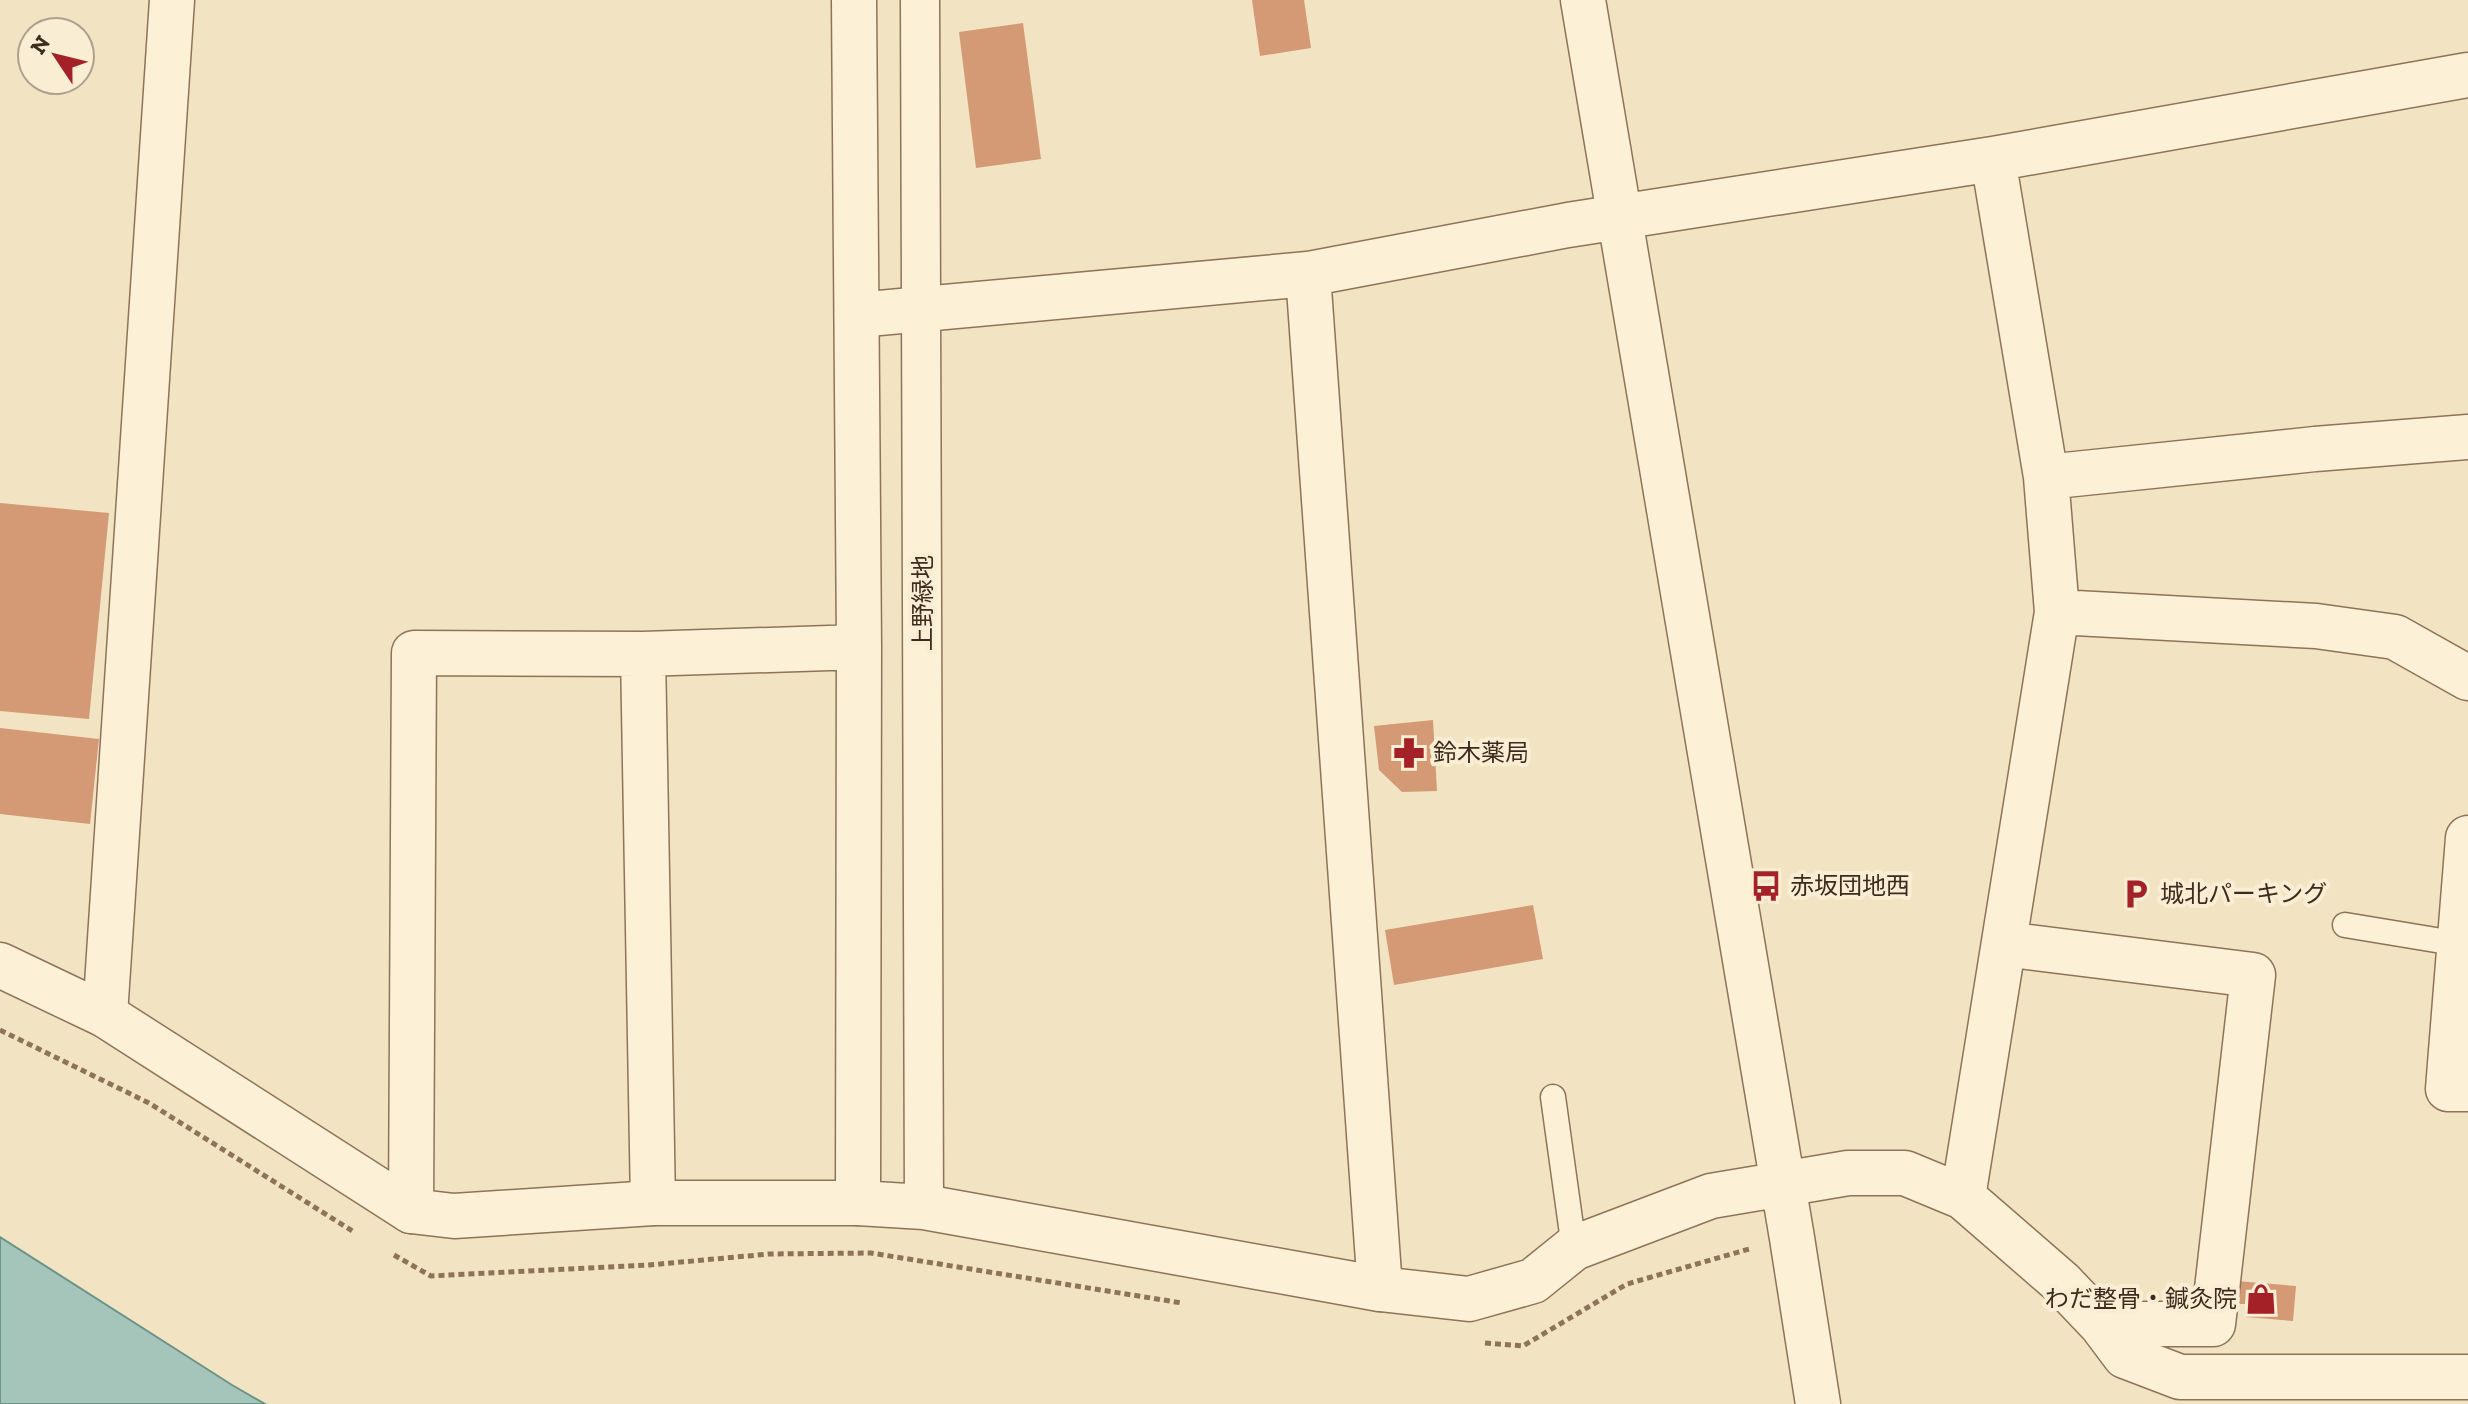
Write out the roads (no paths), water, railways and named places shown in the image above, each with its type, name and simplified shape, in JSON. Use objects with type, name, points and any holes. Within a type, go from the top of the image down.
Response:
[{"type":"street","points":[[105,1015],[172,0]]},
{"type":"street","points":[[854,0],[859,647],[858,1203]]},
{"type":"street","name":"上野緑地","points":[[920,0],[924,1207]]},
{"type":"street","points":[[1583,0],[1818,1404]]},
{"type":"street","points":[[857,315],[1308,274],[1619,217],[1993,159],[2468,75]]},
{"type":"street","points":[[1963,1197],[2057,612],[2046,477],[1993,159]]},
{"type":"street","points":[[1308,274],[1380,1289]]},
{"type":"street","points":[[2046,477],[2315,449],[2468,437]]},
{"type":"street","points":[[2057,612],[2316,626],[2395,637],[2468,678]]},
{"type":"street","points":[[411,1211],[414,653],[643,654],[859,647]]},
{"type":"street","points":[[643,654],[653,1203]]},
{"type":"street","points":[[2468,838],[2448,1089],[2468,1089]]},
{"type":"street","points":[[2004,944],[2253,975],[2213,1324],[2101,1324]]},
{"type":"street","points":[[0,965],[105,1015],[411,1211],[454,1216],[653,1203],[858,1203],[924,1207],[1380,1289],[1469,1299],[1533,1281],[1574,1248],[1711,1196],[1848,1173],[1905,1173],[1963,1197],[2061,1282],[2101,1324],[2125,1356],[2180,1377],[2468,1377]]},
{"type":"lane","points":[[2345,925],[2460,944]]},
{"type":"lane","points":[[1553,1097],[1574,1248]]},
{"type":"water","points":[[0,1237],[232,1385],[265,1404],[0,1404]]},
{"type":"place","name":"鈴木薬局","points":[[1409,753]]},
{"type":"place","name":"赤坂団地西","points":[[1766,886]]},
{"type":"place","name":"城北パーキング","points":[[2136,894]]},
{"type":"place","name":"わだ整骨・鍼灸院","points":[[2261,1299]]}]
